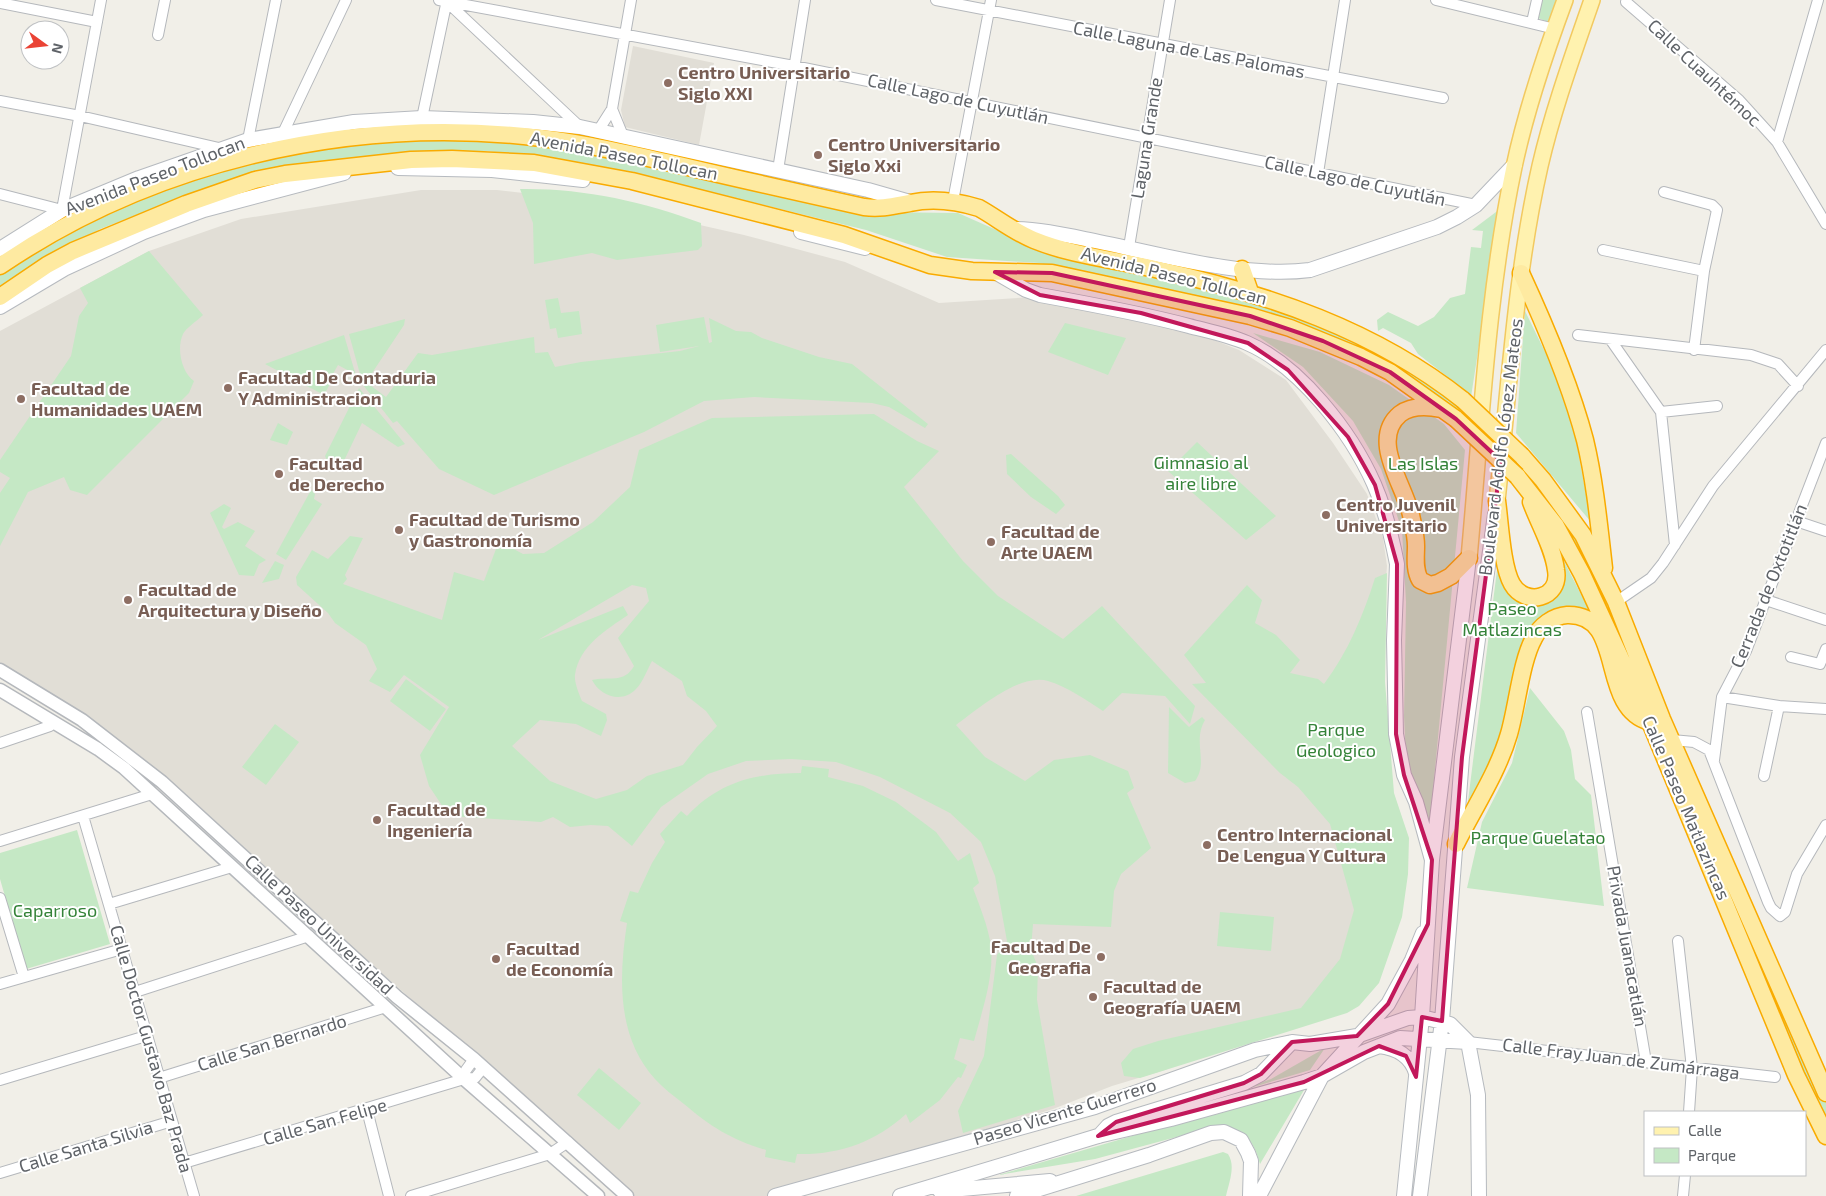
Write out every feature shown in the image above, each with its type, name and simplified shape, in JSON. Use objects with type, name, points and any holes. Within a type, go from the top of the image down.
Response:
[{"type":"highway","name":"Avenida Paseo Tollocan","points":[[0,266],[46,236],[87,215],[155,186],[242,158],[295,146],[386,135],[526,129],[601,148],[864,207],[887,208],[910,202],[953,201],[978,208],[1012,229],[1050,246],[1250,292],[1316,316],[1389,350],[1432,375],[1463,400],[1522,456],[1543,480],[1583,535],[1606,580]]},
{"type":"highway","name":"Avenida Paseo Tollocan","points":[[3,302],[47,265],[73,251],[221,190],[285,174],[411,160],[494,160],[534,163],[642,183],[844,235],[930,265],[995,272],[1030,271],[1052,274],[1250,316],[1290,328],[1361,357],[1390,372],[1450,414],[1517,476],[1527,490]]},
{"type":"highway","points":[[1242,270],[1250,292]]},
{"type":"highway","points":[[1521,273],[1572,398],[1584,440],[1594,482],[1606,580]]},
{"type":"highway","points":[[1450,414],[1416,407],[1403,412],[1390,426],[1388,449],[1409,505],[1416,545],[1415,564],[1420,580],[1430,585],[1443,582],[1469,558]]},
{"type":"highway","points":[[1497,501],[1511,582],[1524,596],[1544,597],[1554,587],[1556,569],[1527,490]]},
{"type":"highway","name":"Calle Paseo Matlazincas","points":[[1527,490],[1556,526],[1582,574],[1623,662],[1650,722],[1796,1075],[1826,1136]]},
{"type":"highway","name":"Calle Paseo Matlazincas","points":[[1606,580],[1672,740],[1826,1093]]},
{"type":"highway","points":[[1456,844],[1509,735],[1530,645],[1543,626],[1555,618],[1568,615],[1581,617],[1593,623],[1601,633],[1620,694],[1627,707],[1638,717],[1650,722]]},
{"type":"highway","points":[[1616,680],[1623,662]]},
{"type":"main road","name":"Boulevard Adolfo López Mateos","points":[[1404,1196],[1422,1017],[1432,860],[1469,558],[1488,344],[1515,164],[1555,29],[1566,0]]},
{"type":"main road","name":"Boulevard Adolfo López Mateos","points":[[1420,1196],[1442,1021],[1463,748],[1497,501],[1521,273],[1540,166],[1555,108],[1592,0]]},
{"type":"main road","name":"Avenida Paseo Tollocan","points":[[0,249],[62,210],[219,148],[283,133],[354,122],[422,118],[526,129],[580,127],[886,194],[910,202]]},
{"type":"main road","points":[[1012,229],[1048,232],[1242,270],[1290,273],[1310,270],[1436,227],[1476,205],[1515,164]]},
{"type":"main road","points":[[995,272],[1026,290],[1040,295],[1141,313],[1230,336],[1248,343],[1288,370],[1329,412],[1348,437],[1375,485],[1397,564],[1394,640],[1396,734],[1404,775],[1424,827],[1432,860]]},
{"type":"main road","points":[[1259,1196],[1322,1076],[1356,1036],[1388,1004],[1412,960],[1428,924]]},
{"type":"main road","name":"Paseo Vicente Guerrero","points":[[775,1196],[1095,1107],[1255,1050],[1292,1042],[1310,1044],[1356,1036],[1408,1018],[1422,1017],[1442,1021]]},
{"type":"main road","points":[[1442,1021],[1450,1024],[1468,1042],[1478,1095],[1479,1196]]},
{"type":"main road","name":"Paseo Vicente Guerrero","points":[[904,1195],[1098,1136],[1171,1120],[1322,1076],[1379,1046],[1400,1038],[1468,1042]]},
{"type":"main road","points":[[1098,1136],[1108,1126],[1116,1122],[1244,1083],[1261,1074],[1292,1042]]},
{"type":"main road","points":[[1379,1046],[1392,1048],[1406,1056],[1413,1066],[1416,1077]]},
{"type":"main road","points":[[1016,1196],[1211,1134],[1224,1132],[1242,1140],[1248,1152],[1251,1161],[1250,1196]]},
{"type":"main road","points":[[904,1195],[1002,1184],[1070,1180]]},
{"type":"street","points":[[0,194],[62,210],[101,0]]},
{"type":"street","points":[[158,35],[165,0]]},
{"type":"street","points":[[248,140],[276,0]]},
{"type":"street","points":[[283,133],[346,0]]},
{"type":"street","points":[[422,118],[444,0]]},
{"type":"street","points":[[444,0],[580,127]]},
{"type":"street","name":"Calle Lago de Cuyutlán","points":[[444,0],[794,66],[1476,205]]},
{"type":"street","points":[[598,131],[612,109],[632,0]]},
{"type":"street","points":[[778,170],[805,0]]},
{"type":"street","name":"Calle Laguna de Las Palomas","points":[[936,0],[1443,98]]},
{"type":"street","points":[[953,201],[991,0]]},
{"type":"street","name":"Laguna Grande","points":[[1129,247],[1170,0]]},
{"type":"street","points":[[1318,173],[1345,0]]},
{"type":"street","points":[[1436,0],[1555,29]]},
{"type":"street","points":[[1532,22],[1538,0]]},
{"type":"street","points":[[1777,142],[1818,0]]},
{"type":"street","name":"Calle Cuauhtémoc","points":[[1626,2],[1739,100],[1777,142],[1826,224]]},
{"type":"street","points":[[0,4],[97,22]]},
{"type":"street","points":[[0,101],[80,116],[219,148]]},
{"type":"street","points":[[612,109],[623,136]]},
{"type":"street","points":[[1664,192],[1712,205],[1717,210],[1704,272],[1694,350]]},
{"type":"street","points":[[1603,250],[1704,272]]},
{"type":"street","points":[[1578,335],[1694,350],[1728,352],[1766,359],[1778,364],[1798,386]]},
{"type":"street","points":[[1610,339],[1661,412],[1674,545]]},
{"type":"street","points":[[1616,602],[1650,578],[1714,486],[1826,350]]},
{"type":"street","points":[[1661,412],[1716,406]]},
{"type":"street","name":"Cerrada de Oxtotitlán","points":[[1714,760],[1722,697],[1746,651],[1826,443]]},
{"type":"street","points":[[1796,521],[1826,531]]},
{"type":"street","points":[[1766,600],[1826,620]]},
{"type":"street","points":[[1791,657],[1820,664],[1826,649]]},
{"type":"street","name":"Calle Paseo Universidad","points":[[0,670],[82,720],[162,782],[397,997],[479,1064],[627,1196]]},
{"type":"street","name":"Calle Paseo Universidad","points":[[0,690],[98,749],[124,768],[464,1079],[598,1196]]},
{"type":"street","points":[[1722,697],[1779,706],[1826,709]]},
{"type":"street","points":[[1764,776],[1779,706]]},
{"type":"street","name":"Privada Juanacatlán","points":[[1587,712],[1646,1062]]},
{"type":"street","points":[[0,743],[50,726]]},
{"type":"street","points":[[1672,740],[1702,745],[1709,750],[1768,902],[1780,916],[1785,912],[1797,874],[1826,825]]},
{"type":"street","points":[[0,841],[152,794]]},
{"type":"street","name":"Calle Doctor Gustavo Baz Prada","points":[[82,816],[194,1196]]},
{"type":"street","points":[[109,904],[232,867]]},
{"type":"street","points":[[0,898],[24,977]]},
{"type":"street","points":[[135,992],[308,936]]},
{"type":"street","points":[[1678,941],[1692,1068],[1689,1111]]},
{"type":"street","points":[[0,984],[122,949]]},
{"type":"street","name":"Calle San Bernardo","points":[[159,1078],[386,1007]]},
{"type":"street","points":[[0,1080],[146,1036]]},
{"type":"street","name":"Calle Fray Juan de Zumárraga","points":[[1468,1042],[1775,1077]]},
{"type":"street","points":[[464,1079],[466,1070],[479,1064]]},
{"type":"street","name":"Calle San Felipe","points":[[184,1163],[366,1110],[464,1079]]},
{"type":"street","points":[[366,1110],[389,1196]]},
{"type":"street","name":"Calle Santa Silvia","points":[[0,1173],[172,1121]]},
{"type":"street","points":[[411,1196],[550,1154],[568,1142]]},
{"type":"street","points":[[1684,1196],[1685,1176]]},
{"type":"highlighted area","points":[[995,272],[1052,273],[1250,316],[1323,341],[1390,372],[1456,419],[1501,461],[1462,757],[1442,1021],[1422,1017],[1416,1077],[1406,1056],[1379,1046],[1304,1082],[1098,1136],[1116,1122],[1244,1083],[1261,1074],[1292,1042],[1357,1036],[1388,1004],[1428,924],[1432,860],[1404,775],[1396,734],[1397,564],[1375,485],[1348,437],[1288,370],[1248,343],[1141,313],[1040,295]]},
{"type":"shaded area","name":"Centro Universitario Siglo XXI","points":[[633,46],[714,63],[699,145],[625,127],[621,110]]},
{"type":"shaded area","points":[[421,190],[497,190],[594,201],[744,235],[845,262],[939,303],[1033,297],[1204,336],[1239,350],[1286,380],[1333,443],[1367,494],[1383,538],[1387,566],[1357,992],[1165,1070],[1112,1086],[1053,1109],[770,1196],[635,1196],[378,970],[188,796],[70,706],[0,664],[0,331],[149,251],[241,219]]},
{"type":"green space","points":[[1542,0],[1556,0],[1548,22],[1538,18]]},
{"type":"green space","points":[[489,138],[590,153],[876,212],[958,213],[1037,248],[1250,297],[1384,354],[1456,401],[1508,450],[1569,524],[1645,686],[1826,1100],[1826,1122],[1562,522],[1407,376],[1342,340],[1267,315],[1039,263],[947,257],[866,230],[674,183],[585,164],[487,151],[394,154],[312,162],[212,186],[100,229],[0,287],[0,272],[66,232],[137,200],[211,174],[286,155],[350,143],[401,139]]},
{"type":"green space","points":[[520,189],[566,191],[612,197],[657,208],[701,223],[702,246],[698,250],[617,260],[592,253],[534,264],[533,223]]},
{"type":"green space","points":[[1500,209],[1471,397],[1459,391],[1449,378],[1418,354],[1411,343],[1383,328],[1378,331],[1377,320],[1388,312],[1418,326],[1434,317],[1450,298],[1465,294],[1471,247],[1481,248],[1483,231],[1472,230]]},
{"type":"green space","points":[[149,251],[203,315],[187,329],[181,340],[180,353],[183,367],[194,381],[189,393],[87,495],[70,490],[64,477],[28,492],[0,546],[0,493],[10,478],[0,472],[0,460],[71,356],[79,316],[88,303],[80,288]]},
{"type":"green space","points":[[558,298],[561,313],[579,311],[582,334],[558,338],[556,328],[550,329],[545,300]]},
{"type":"green space","points":[[1525,311],[1552,366],[1575,435],[1591,522],[1516,433]]},
{"type":"green space","points":[[704,317],[709,343],[712,342],[709,318],[736,331],[751,332],[762,338],[819,357],[852,364],[928,424],[925,428],[889,407],[872,403],[754,397],[704,401],[644,432],[494,495],[439,469],[397,421],[393,423],[363,385],[349,334],[405,319],[404,325],[366,382],[386,397],[418,353],[432,355],[534,337],[535,353],[548,352],[555,367],[581,362],[680,351],[699,346],[660,352],[656,325]]},
{"type":"green space","points":[[1065,323],[1126,338],[1108,375],[1048,352]]},
{"type":"green space","name":"Las Islas","points":[[1253,333],[1320,352],[1389,385],[1444,424],[1465,450],[1430,823],[1406,760],[1404,716],[1406,602],[1402,530],[1381,469],[1353,421],[1303,367]]},
{"type":"green space","points":[[344,335],[359,386],[349,381],[353,373],[338,365],[324,395],[265,364]]},
{"type":"green space","points":[[359,388],[405,444],[398,447],[362,423],[341,467],[328,463],[325,456]]},
{"type":"green space","points":[[874,414],[917,441],[939,451],[904,487],[963,561],[998,596],[1063,639],[1102,606],[1195,706],[1190,724],[1165,696],[1122,693],[1103,711],[1063,687],[1048,681],[1037,680],[1024,682],[999,694],[956,725],[985,757],[1025,781],[1054,760],[1090,755],[1128,771],[1134,788],[1127,793],[1151,848],[1121,874],[1114,891],[1111,927],[1033,924],[1031,950],[1038,967],[1037,1000],[1055,1105],[963,1133],[958,1111],[984,1056],[997,955],[1007,941],[995,876],[981,842],[950,813],[880,777],[836,762],[791,759],[746,761],[708,774],[661,807],[632,846],[608,826],[570,827],[553,817],[541,822],[449,816],[429,786],[420,755],[449,707],[404,675],[390,692],[369,681],[377,669],[366,645],[335,623],[328,613],[297,585],[296,577],[312,550],[328,559],[350,536],[363,538],[345,575],[347,579],[343,584],[442,620],[454,572],[484,581],[499,541],[523,554],[544,553],[593,522],[630,487],[639,450],[712,418]],"holes":[[[632,585],[646,588],[649,601],[618,638],[634,666],[630,672],[621,677],[592,680],[606,694],[618,697],[624,696],[636,689],[652,661],[682,681],[687,696],[706,711],[717,726],[683,765],[647,776],[627,790],[596,799],[550,781],[512,746],[540,720],[576,724],[601,736],[607,720],[606,714],[582,701],[575,675],[582,656],[588,647],[603,633],[628,615],[623,606],[538,640]]]},
{"type":"green space","points":[[278,423],[293,432],[287,445],[270,440]]},
{"type":"green space","name":"Gimnasio al aire libre","points":[[1197,442],[1276,516],[1246,540],[1168,471]]},
{"type":"green space","points":[[1011,454],[1058,496],[1065,505],[1056,514],[1031,497],[1007,474],[1006,455]]},
{"type":"green space","points":[[311,490],[315,494],[314,499],[322,504],[286,560],[276,554]]},
{"type":"green space","points":[[224,504],[231,508],[222,527],[224,529],[238,522],[255,531],[245,546],[266,560],[259,564],[254,576],[239,575],[210,513]]},
{"type":"green space","name":"Paseo Matlazincas","points":[[1546,526],[1592,616],[1553,611],[1500,739],[1467,809],[1499,554],[1503,579],[1553,598]]},
{"type":"green space","points":[[275,561],[284,565],[279,579],[262,583]]},
{"type":"green space","name":"Parque Geologico","points":[[1387,573],[1385,682],[1394,793],[1409,838],[1408,874],[1402,917],[1379,983],[1359,1006],[1347,1013],[1140,1078],[1124,1076],[1121,1063],[1133,1049],[1158,1041],[1301,1008],[1340,959],[1354,910],[1330,824],[1298,787],[1280,773],[1192,684],[1206,683],[1184,655],[1247,585],[1262,600],[1255,623],[1276,635],[1300,660],[1290,673],[1318,679],[1324,684],[1333,672],[1354,633],[1375,578]]},
{"type":"green space","points":[[406,679],[446,709],[430,731],[390,701]]},
{"type":"green space","name":"Parque Guelatao","points":[[1530,688],[1564,731],[1571,750],[1575,779],[1591,795],[1604,906],[1467,888],[1482,822],[1512,763]]},
{"type":"green space","points":[[1169,707],[1189,727],[1202,717],[1205,720],[1200,736],[1201,767],[1195,781],[1185,783],[1168,773]]},
{"type":"green space","points":[[275,724],[299,742],[266,785],[242,767]]},
{"type":"green space","points":[[802,766],[829,769],[828,777],[863,786],[896,802],[936,832],[958,861],[970,853],[979,883],[973,888],[984,917],[991,946],[991,970],[987,994],[974,1041],[960,1038],[954,1059],[967,1065],[961,1078],[958,1077],[940,1100],[910,1123],[906,1114],[882,1132],[856,1145],[828,1152],[797,1154],[795,1163],[765,1157],[766,1150],[743,1142],[713,1126],[662,1086],[642,1062],[633,1044],[623,1005],[624,943],[627,923],[620,921],[630,891],[638,893],[652,863],[665,842],[660,834],[681,811],[687,816],[699,804],[725,787],[768,775],[801,773]]},
{"type":"green space","name":"Caparroso","points":[[77,830],[110,944],[26,969],[0,879],[0,853]]},
{"type":"green space","points":[[1220,912],[1274,917],[1271,951],[1217,946]]},
{"type":"green space","points":[[1325,1048],[1310,1070],[1220,1097],[1271,1079]]},
{"type":"green space","points":[[599,1068],[641,1103],[619,1130],[577,1095]]},
{"type":"green space","points":[[1307,1085],[1260,1164],[1255,1149],[1242,1133],[1221,1125],[1095,1159],[998,1175]]},
{"type":"green space","points":[[1223,1152],[1228,1154],[1231,1164],[1231,1174],[1226,1196],[1076,1196]]},
{"type":"place","name":"Centro Universitario Siglo XXI","points":[[668,83]]},
{"type":"place","name":"Centro Universitario Siglo Xxi","points":[[818,155]]},
{"type":"place","name":"Facultad De Contaduria Y Administracion","points":[[228,388]]},
{"type":"place","name":"Facultad de Humanidades UAEM","points":[[21,399]]},
{"type":"place","name":"Facultad de Derecho","points":[[279,474]]},
{"type":"place","name":"Centro Juvenil Universitario","points":[[1326,515]]},
{"type":"place","name":"Facultad de Turismo y Gastronomía","points":[[399,530]]},
{"type":"place","name":"Facultad de Arte UAEM","points":[[991,542]]},
{"type":"place","name":"Facultad de Arquitectura y Diseño","points":[[128,600]]},
{"type":"place","name":"Facultad de Ingeniería","points":[[377,820]]},
{"type":"place","name":"Centro Internacional De Lengua Y Cultura","points":[[1207,845]]},
{"type":"place","name":"Facultad De Geografia","points":[[1101,957]]},
{"type":"place","name":"Facultad de Economía","points":[[496,959]]},
{"type":"place","name":"Facultad de Geografía UAEM","points":[[1093,997]]}]
